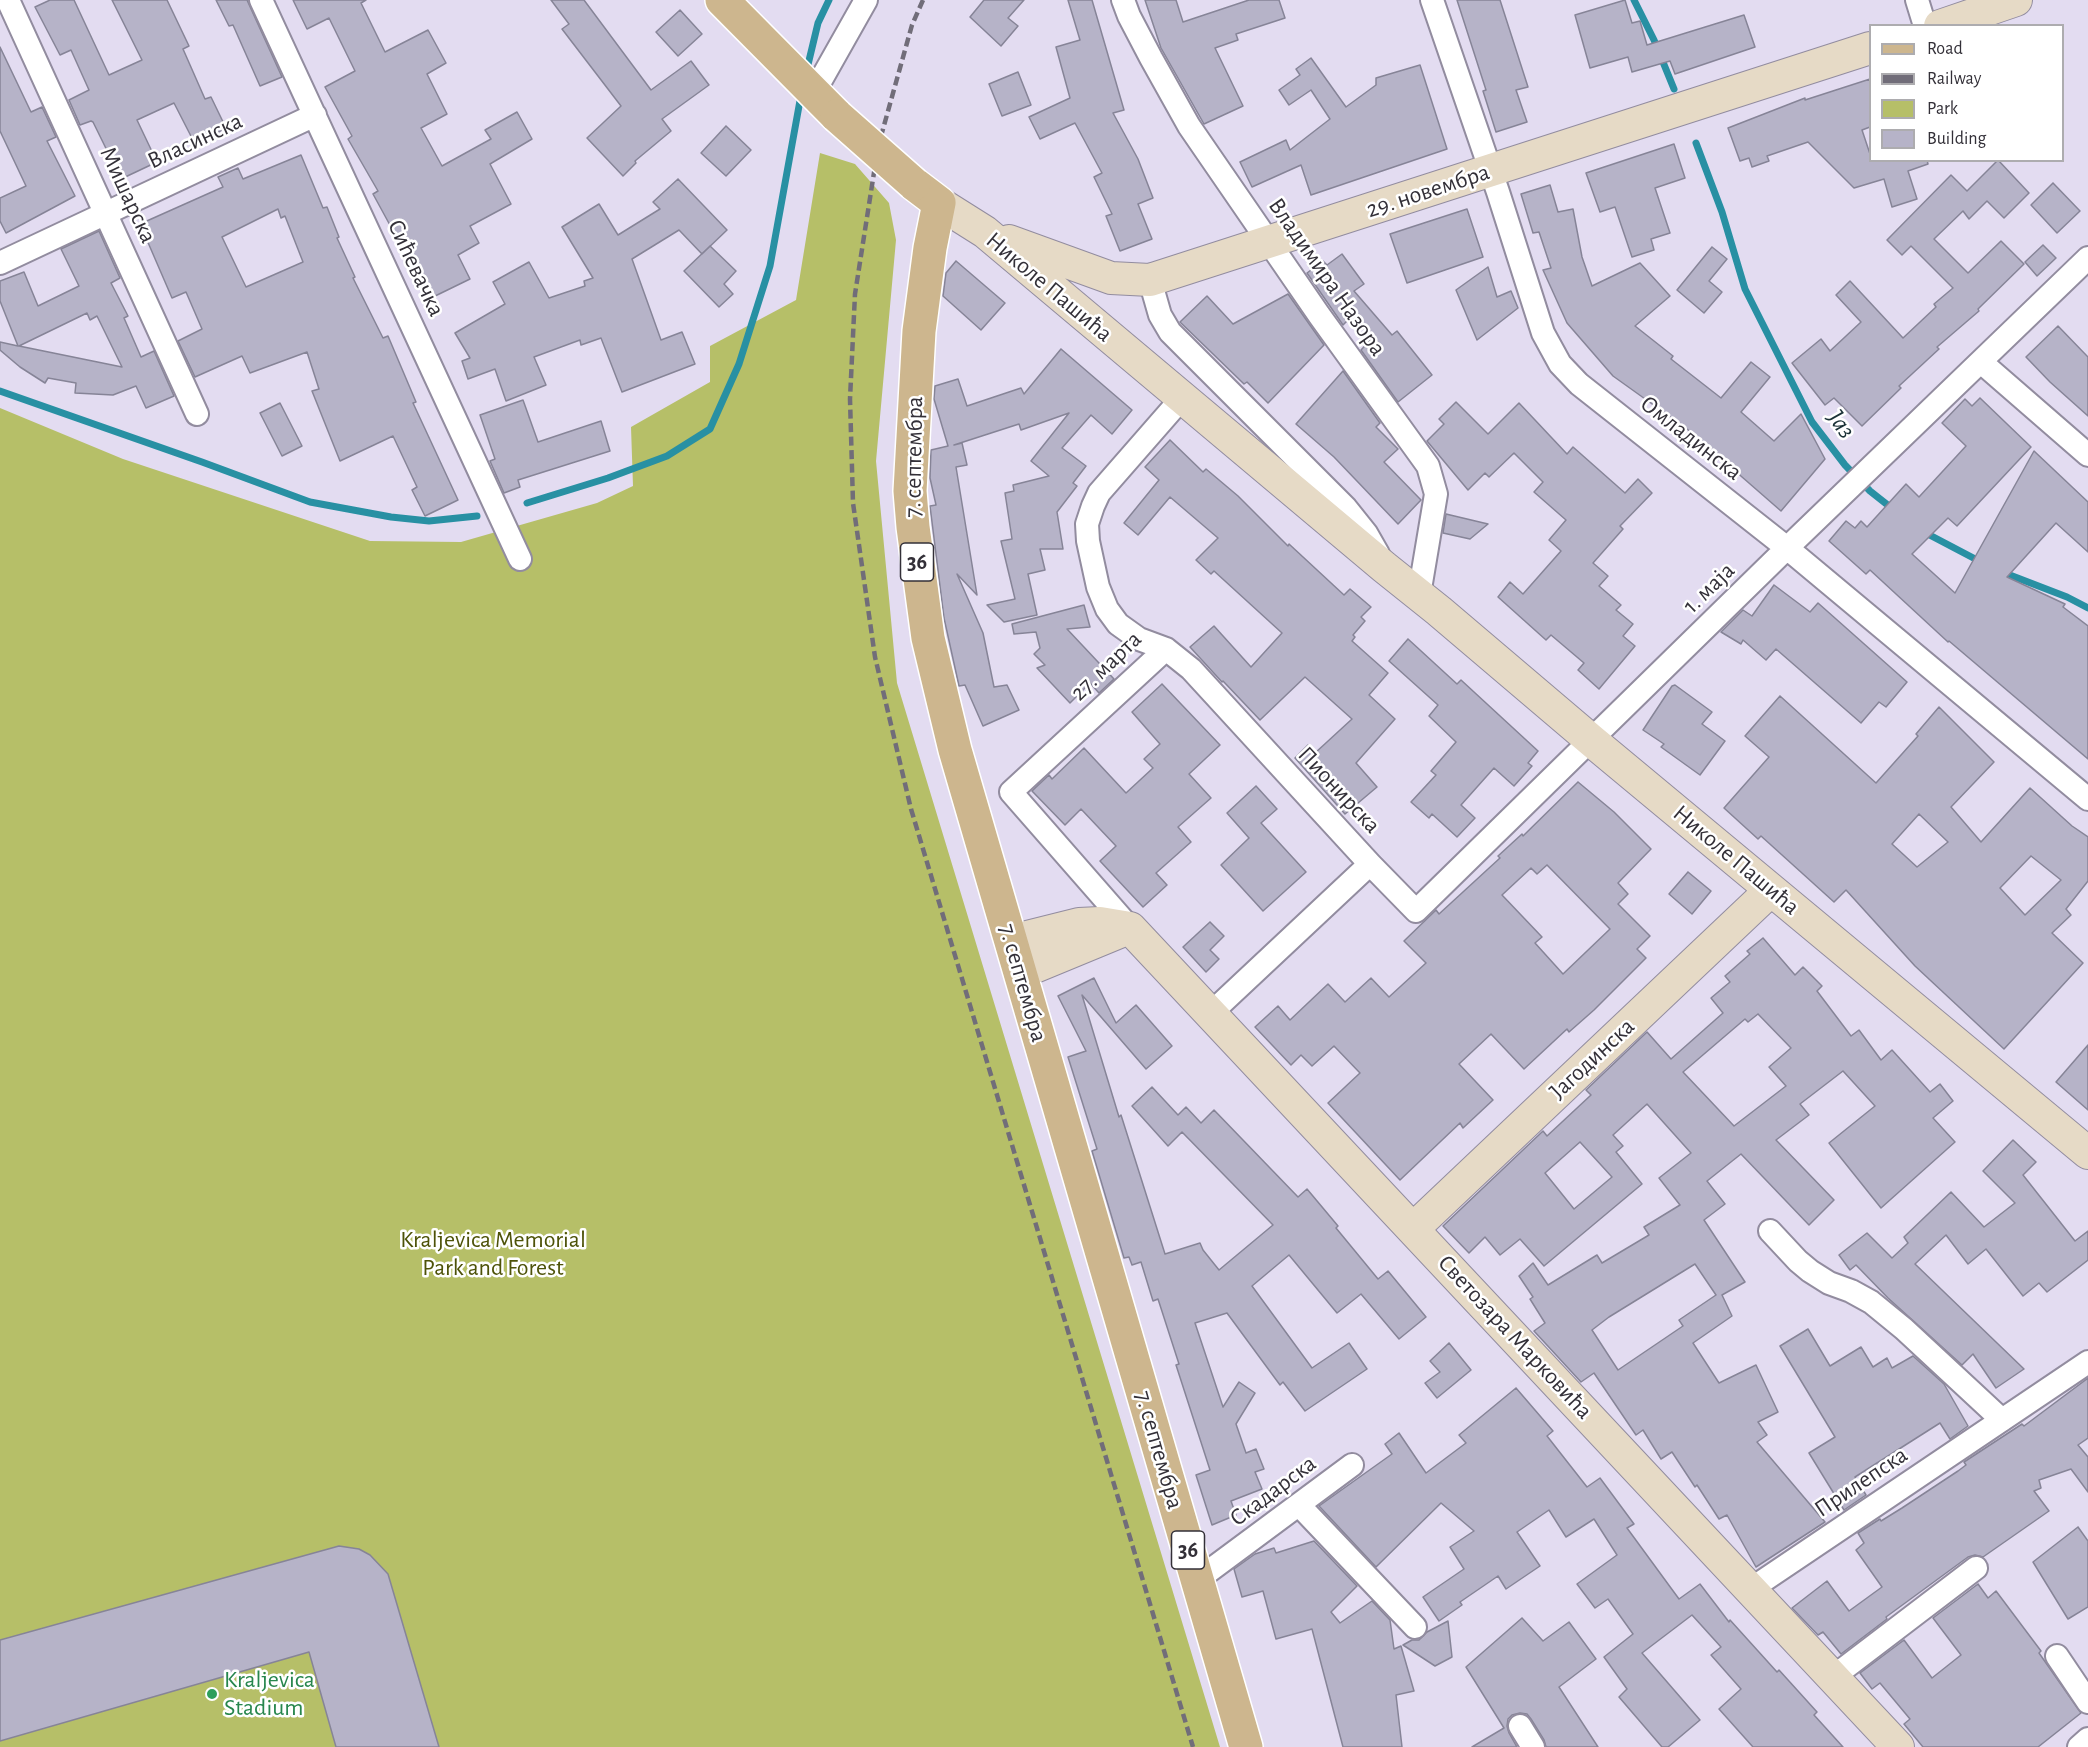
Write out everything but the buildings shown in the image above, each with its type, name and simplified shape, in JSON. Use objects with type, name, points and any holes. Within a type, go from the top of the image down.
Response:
[{"type":"main road","name":"Николе Пашића","points":[[722,0],[807,88],[927,193]]},
{"type":"main road","name":"7. септембра","points":[[927,193],[924,290],[917,352],[910,491],[912,527],[928,638],[941,697],[1020,973],[1246,1747]]},
{"type":"street","name":"Мишарска","points":[[8,0],[197,414]]},
{"type":"street","name":"Сићевачка","points":[[261,0],[520,559]]},
{"type":"street","points":[[807,88],[866,0]]},
{"type":"street","name":"Владимира Назора","points":[[1123,0],[1151,58],[1189,126],[1319,315],[1428,466],[1436,494],[1419,595]]},
{"type":"street","name":"Омладинска","points":[[1432,0],[1491,171],[1543,333],[1560,364],[1579,384],[1787,548],[2088,800]]},
{"type":"street","points":[[1917,0],[1924,24]]},
{"type":"street","points":[[1946,24],[2016,0]]},
{"type":"street","name":"29. новембра","points":[[986,232],[1111,278],[1150,280],[1869,48]]},
{"type":"street","name":"Власинска","points":[[0,263],[315,115]]},
{"type":"street","name":"Николе Пашића","points":[[927,193],[986,232],[1384,567],[1439,610],[1592,741],[2088,1153]]},
{"type":"street","name":"1. маја","points":[[1370,864],[1416,912],[1787,548],[2088,258]]},
{"type":"street","name":"Николе Пашића","points":[[1150,280],[1160,315],[1170,332],[1346,508],[1366,533],[1384,567]]},
{"type":"street","points":[[1981,362],[2088,455]]},
{"type":"street","name":"27. марта","points":[[1011,792],[1166,649],[1139,639],[1118,624],[1107,609],[1098,587],[1088,541],[1088,524],[1093,506],[1100,493],[1182,398]]},
{"type":"street","name":"Пионирска","points":[[1166,649],[1191,669],[1370,864],[1211,1013]]},
{"type":"street","name":"Светозара Марковића","points":[[1011,792],[1130,928],[1898,1747]]},
{"type":"street","name":"Јагодинска","points":[[1413,1229],[1771,890]]},
{"type":"street","points":[[1011,941],[1079,924],[1100,923],[1130,928]]},
{"type":"street","points":[[1020,973],[1130,928]]},
{"type":"street","points":[[1770,1232],[1810,1271],[1829,1283],[1871,1302],[2002,1420]]},
{"type":"street","name":"Прилепска","points":[[1751,1589],[2088,1362]]},
{"type":"street","name":"Скадарска","points":[[1197,1580],[1352,1466]]},
{"type":"street","points":[[1299,1505],[1415,1627]]},
{"type":"street","points":[[1833,1677],[1976,1568]]},
{"type":"street","points":[[2057,1656],[2088,1702]]},
{"type":"street","points":[[1520,1726],[1533,1747]]},
{"type":"street","points":[[2079,1747],[2088,1739]]},
{"type":"green space","name":"Kraljevica Memorial Park and Forest","points":[[820,153],[855,164],[889,203],[896,240],[876,461],[897,683],[1220,1747],[0,1747],[0,408],[123,459],[370,541],[461,542],[597,503],[633,486],[631,427],[710,382],[710,346],[796,300]]},
{"type":"waterway","points":[[806,73],[818,23],[829,0]]},
{"type":"waterway","name":"Јаз","points":[[1634,0],[1654,40],[1674,89]]},
{"type":"waterway","points":[[527,503],[608,478],[667,456],[710,429],[739,364],[770,266],[801,95]]},
{"type":"waterway","name":"Јаз","points":[[1696,143],[1722,212],[1745,289],[1812,422],[1845,465],[1870,491],[1894,510]]},
{"type":"waterway","points":[[0,391],[310,502],[391,517],[429,521],[477,516]]},
{"type":"waterway","name":"Јаз","points":[[1922,531],[1981,562]]},
{"type":"waterway","name":"Јаз","points":[[2002,572],[2067,597],[2088,608]]},
{"type":"railway","points":[[923,0],[912,25],[878,147],[855,294],[850,399],[853,503],[875,657],[911,809],[1193,1747]]},
{"type":"place","name":"Kraljevica Stadium","points":[[212,1694]]}]
